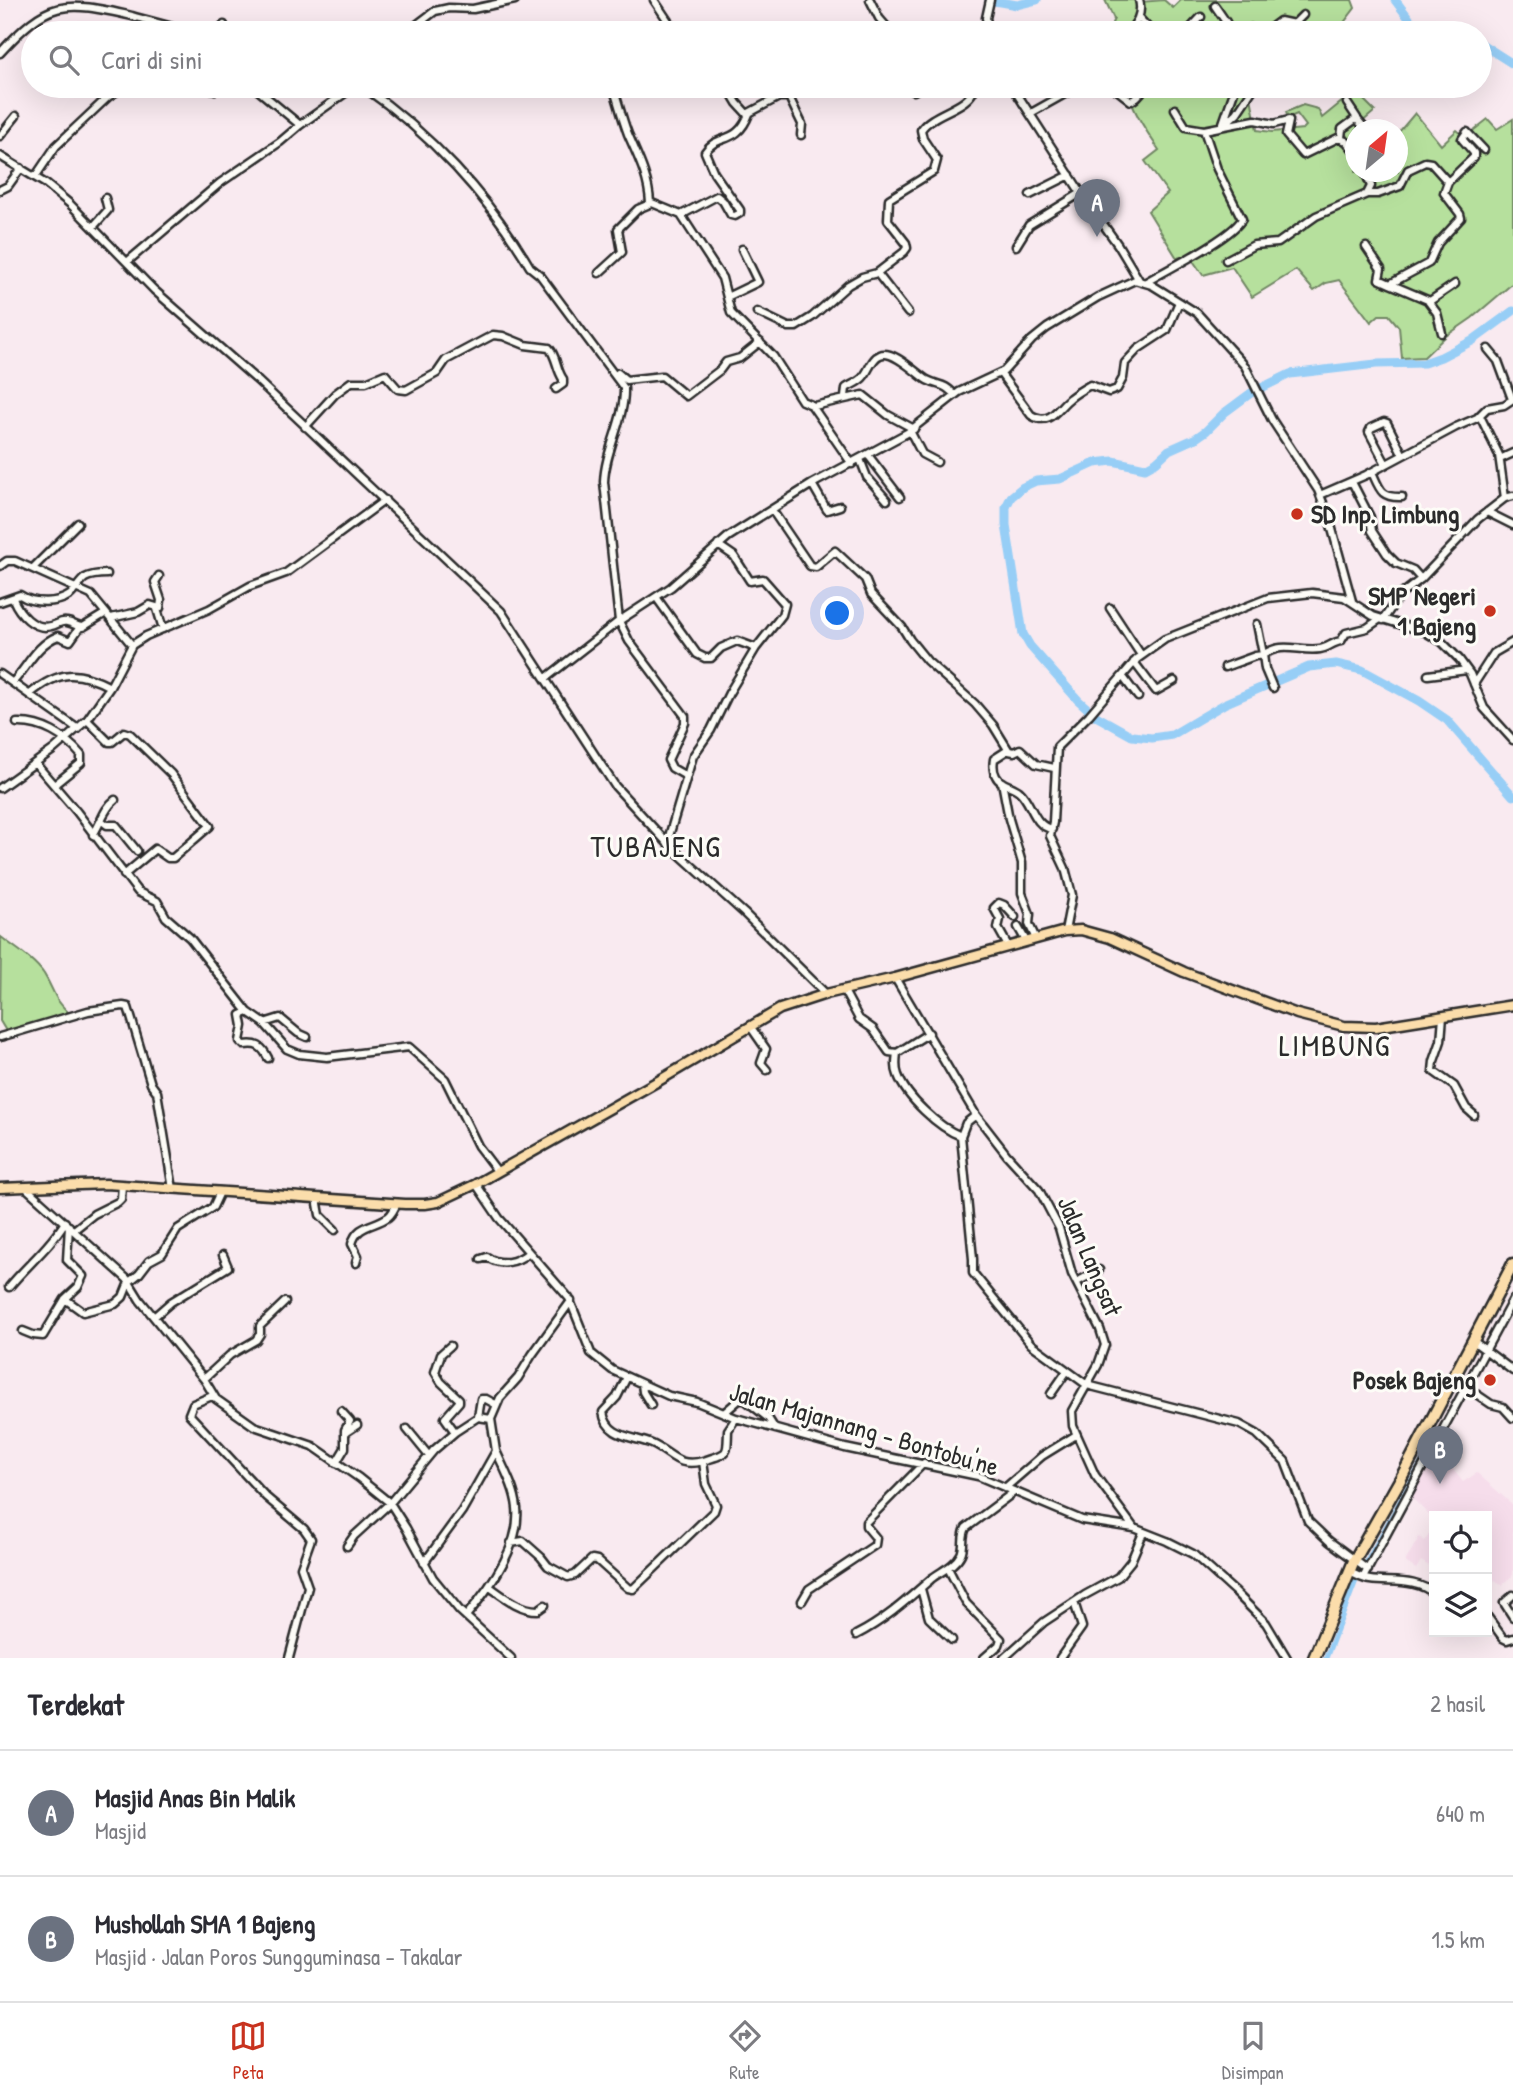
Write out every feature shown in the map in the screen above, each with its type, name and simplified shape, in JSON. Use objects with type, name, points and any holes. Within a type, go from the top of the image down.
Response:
[{"type":"highway","points":[[1314,1658],[1351,1572],[1362,1566],[1374,1531],[1480,1346],[1513,1264]]},
{"type":"main road","points":[[0,1188],[76,1183],[397,1203],[429,1204],[442,1201],[660,1080],[780,1009],[826,994],[895,978],[1065,931],[1081,930],[1110,937],[1172,967],[1297,1014],[1329,1023],[1376,1027],[1513,1005]]},
{"type":"street","points":[[422,21],[435,11],[449,8],[473,9],[514,0]]},
{"type":"street","points":[[654,0],[668,21]]},
{"type":"street","points":[[870,0],[881,21]]},
{"type":"street","points":[[1136,21],[1139,18],[1139,0]]},
{"type":"street","points":[[986,21],[989,2]]},
{"type":"street","points":[[30,21],[60,4],[82,3],[144,21]]},
{"type":"street","points":[[1214,6],[1225,21]]},
{"type":"street","points":[[1300,21],[1303,15]]},
{"type":"street","points":[[1197,21],[1201,17]]},
{"type":"street","points":[[1139,18],[1142,21]]},
{"type":"street","points":[[0,52],[21,30]]},
{"type":"street","points":[[35,177],[56,146],[107,98]]},
{"type":"street","points":[[267,98],[300,125]]},
{"type":"street","points":[[127,262],[220,183],[338,98]]},
{"type":"street","points":[[378,98],[407,119],[458,168],[530,267],[541,275],[624,390],[604,482],[619,621],[629,641],[685,716],[685,723],[668,760],[672,768],[686,776]]},
{"type":"street","points":[[617,98],[642,165],[649,188],[650,203]]},
{"type":"street","points":[[734,98],[742,111],[748,114]]},
{"type":"street","points":[[681,215],[717,196],[721,197],[731,215],[740,213],[714,173],[705,152],[714,143],[737,134],[748,114],[777,98]]},
{"type":"street","points":[[789,98],[802,124],[801,135]]},
{"type":"street","points":[[757,312],[783,325],[796,327],[812,317],[848,285],[862,276],[877,273],[900,257],[907,248],[888,220],[889,200],[899,191],[930,175],[936,166],[937,160],[921,134],[922,127],[937,115],[968,98]]},
{"type":"street","points":[[1020,98],[1081,193],[1142,281],[1209,324],[1240,360],[1255,384],[1272,421],[1320,495],[1352,601]]},
{"type":"street","points":[[1031,113],[1058,98]]},
{"type":"street","points":[[1223,124],[1232,98]]},
{"type":"street","points":[[1223,124],[1237,113],[1247,98]]},
{"type":"street","points":[[1347,103],[1357,119]]},
{"type":"street","points":[[1175,109],[1186,127],[1204,130],[1223,124],[1255,120],[1274,124],[1290,119],[1286,135],[1303,155],[1330,140],[1341,138]]},
{"type":"street","points":[[0,136],[16,116]]},
{"type":"street","points":[[1341,138],[1342,129],[1345,127]]},
{"type":"street","points":[[546,678],[619,621],[686,575],[718,545],[812,484],[912,430],[955,395],[1000,373],[1047,328],[1098,297],[1142,281],[1214,242],[1241,221],[1240,213],[1217,169],[1204,130]]},
{"type":"street","points":[[1390,284],[1429,263],[1438,243],[1459,221],[1460,214],[1444,193],[1448,182],[1474,156],[1462,136],[1468,132],[1484,150]]},
{"type":"street","points":[[1341,138],[1345,142]]},
{"type":"street","points":[[0,156],[35,177],[70,204],[154,290],[242,366],[501,611],[606,774],[667,843],[744,913],[826,994]]},
{"type":"street","points":[[1226,260],[1254,244],[1278,243],[1316,216],[1367,194],[1378,194],[1399,186],[1408,170],[1425,162],[1431,163],[1448,182]]},
{"type":"street","points":[[0,190],[8,186],[21,168]]},
{"type":"street","points":[[1030,195],[1070,175]]},
{"type":"street","points":[[1367,194],[1371,186],[1369,182]]},
{"type":"street","points":[[1016,246],[1030,225],[1081,193]]},
{"type":"street","points":[[93,227],[108,210],[104,198]]},
{"type":"street","points":[[598,273],[622,252],[617,231],[638,209],[650,203],[681,215],[722,278],[735,318],[780,365],[802,401],[812,406],[852,464]]},
{"type":"street","points":[[1366,247],[1381,269],[1379,279],[1428,301],[1437,313],[1442,333]]},
{"type":"street","points":[[727,297],[758,282],[742,249]]},
{"type":"street","points":[[877,273],[908,313]]},
{"type":"street","points":[[1428,301],[1434,300],[1455,284]]},
{"type":"street","points":[[1000,373],[1031,415],[1045,419],[1090,385],[1109,392],[1116,388],[1123,378],[1125,363],[1138,349],[1170,327],[1178,302]]},
{"type":"street","points":[[305,427],[334,394],[351,382],[366,382],[385,374],[398,389],[407,390],[437,373],[448,358],[493,335],[503,336],[524,345],[549,348],[554,354],[556,370],[564,379],[563,384],[556,389]]},
{"type":"street","points":[[608,367],[612,366],[626,380],[662,376],[686,396],[720,370],[726,362],[740,358],[760,342]]},
{"type":"street","points":[[1320,495],[1352,482],[1480,416],[1487,408],[1504,405],[1513,399],[1499,361],[1488,349]]},
{"type":"street","points":[[845,397],[846,388],[863,378],[875,360],[885,354],[901,361],[925,379],[945,385],[955,395]]},
{"type":"street","points":[[812,406],[859,394],[866,396],[888,415],[912,430],[925,457],[937,462]]},
{"type":"street","points":[[1480,416],[1496,445],[1505,498]]},
{"type":"street","points":[[1386,464],[1369,432],[1371,428],[1387,423],[1403,455]]},
{"type":"street","points":[[1500,459],[1513,453]]},
{"type":"street","points":[[868,455],[900,497]]},
{"type":"street","points":[[860,459],[867,477],[887,500]]},
{"type":"street","points":[[1372,472],[1384,495],[1391,498],[1402,497]]},
{"type":"street","points":[[1352,482],[1370,517],[1372,531],[1387,554],[1396,563],[1413,570],[1421,579]]},
{"type":"street","points":[[812,484],[827,510],[841,506]]},
{"type":"street","points":[[1225,667],[1285,646],[1324,648],[1333,642],[1341,641],[1346,633],[1367,628],[1382,619],[1399,596],[1421,579],[1488,512],[1505,498],[1513,496]]},
{"type":"street","points":[[0,788],[87,720],[110,687],[132,645],[209,610],[250,586],[286,573],[384,500]]},
{"type":"street","points":[[772,510],[810,566],[816,567],[835,551],[865,579],[871,594],[902,627],[927,661],[975,704],[993,725],[1008,750],[1012,753],[1020,749],[1036,764],[1054,768]]},
{"type":"street","points":[[1488,512],[1513,524]]},
{"type":"street","points":[[33,568],[78,523]]},
{"type":"street","points":[[667,843],[693,756],[711,730],[756,648],[779,620],[785,602],[763,579],[750,581],[734,556],[718,545]]},
{"type":"street","points":[[0,566],[11,561],[33,568],[91,595],[132,645]]},
{"type":"street","points":[[0,602],[20,595],[27,599],[53,601],[67,597],[90,576],[107,574]]},
{"type":"street","points":[[157,609],[162,604],[155,582],[159,576]]},
{"type":"street","points":[[1065,931],[1072,895],[1065,868],[1051,841],[1054,768],[1058,744],[1092,712],[1141,655],[1178,632],[1273,597],[1320,593],[1337,595],[1352,601],[1367,613],[1425,632],[1442,642],[1467,670],[1484,708],[1513,740]]},
{"type":"street","points":[[656,597],[695,652],[705,658],[711,658],[721,648],[737,641],[756,648]]},
{"type":"street","points":[[13,599],[18,610],[33,623],[47,627],[66,621],[80,628]]},
{"type":"street","points":[[13,682],[31,657],[52,638],[58,636],[70,641],[80,628],[108,615],[138,612],[150,605],[157,609],[163,629]]},
{"type":"street","points":[[1110,608],[1141,655]]},
{"type":"street","points":[[1257,624],[1272,687]]},
{"type":"street","points":[[1474,684],[1494,653],[1513,642]]},
{"type":"street","points":[[1134,662],[1156,691],[1174,681]]},
{"type":"street","points":[[1428,675],[1467,670]]},
{"type":"street","points":[[0,674],[78,729]]},
{"type":"street","points":[[30,694],[53,678],[75,674],[91,677],[110,687]]},
{"type":"street","points":[[1123,677],[1138,697]]},
{"type":"street","points":[[87,720],[109,742],[124,732],[130,734],[171,774],[210,826],[173,858],[168,858],[155,849],[124,875]]},
{"type":"street","points":[[17,723],[39,725],[66,739],[81,755],[82,763],[54,785]]},
{"type":"street","points":[[1008,750],[996,756],[993,762],[995,776],[1019,791],[1040,822],[1052,829]]},
{"type":"street","points":[[35,763],[141,895],[156,901],[166,917],[190,938],[248,1013],[264,1023],[287,1049],[299,1054],[327,1057],[409,1047],[445,1079],[474,1138],[497,1171]]},
{"type":"street","points":[[1002,782],[1021,861],[1021,893],[1036,939]]},
{"type":"street","points":[[93,835],[106,809],[116,800]]},
{"type":"street","points":[[102,821],[108,825],[116,825],[137,851]]},
{"type":"street","points":[[1008,946],[998,928],[1000,920],[994,908],[999,903],[1002,904],[1015,918]]},
{"type":"street","points":[[1018,927],[1026,941]]},
{"type":"street","name":"Jalan Langsat","points":[[895,978],[976,1115],[1044,1197],[1062,1234],[1068,1261],[1105,1345],[1098,1366],[1072,1411],[1076,1435],[1095,1475],[1133,1528]]},
{"type":"street","points":[[844,991],[859,1018],[873,1029],[889,1052],[897,1054],[929,1033]]},
{"type":"street","points":[[0,1037],[88,1012],[128,1007],[151,1084],[157,1092],[173,1188]]},
{"type":"street","points":[[248,1013],[241,1016],[243,1026],[239,1039],[244,1045],[260,1045],[268,1058]]},
{"type":"street","points":[[1443,1016],[1441,1041],[1433,1071],[1454,1086],[1465,1108],[1474,1115]]},
{"type":"street","points":[[264,1023],[280,1018],[307,1037]]},
{"type":"street","points":[[751,1026],[765,1046],[761,1063],[767,1070]]},
{"type":"street","points":[[897,1054],[896,1072],[911,1097],[929,1114],[961,1136]]},
{"type":"street","points":[[976,1115],[966,1123],[961,1136],[974,1276],[1031,1344],[1087,1385],[1250,1429],[1285,1461],[1308,1521],[1362,1566],[1363,1578]]},
{"type":"street","name":"Jalan Majannang - Bontobu'ne","points":[[476,1184],[528,1254],[571,1301],[594,1357],[612,1370],[669,1396],[697,1402],[736,1418],[845,1448],[978,1476],[1082,1520],[1133,1528],[1182,1548],[1203,1562],[1266,1623],[1287,1658]]},
{"type":"street","points":[[9,1287],[23,1269],[69,1226],[118,1202],[121,1199],[122,1185]]},
{"type":"street","points":[[25,1187],[129,1282],[204,1379],[212,1396],[245,1421],[313,1446],[390,1503],[440,1586],[466,1616],[511,1658]]},
{"type":"street","points":[[65,1299],[79,1310],[88,1312],[115,1304],[123,1297],[129,1282],[152,1259],[162,1254],[181,1226],[210,1210],[220,1192]]},
{"type":"street","points":[[317,1198],[320,1215],[335,1230]]},
{"type":"street","points":[[356,1263],[358,1256],[352,1244],[356,1234],[363,1227],[390,1216],[397,1203]]},
{"type":"street","points":[[23,1331],[43,1336],[65,1299],[78,1287],[83,1276],[66,1260],[69,1226]]},
{"type":"street","points":[[481,1259],[487,1257],[498,1263],[517,1261],[528,1254]]},
{"type":"street","points":[[155,1316],[171,1302],[227,1268],[229,1265],[223,1255]]},
{"type":"street","points":[[1077,1282],[1099,1270]]},
{"type":"street","points":[[1362,1566],[1380,1546],[1466,1387],[1480,1346],[1513,1299]]},
{"type":"street","points":[[466,1616],[490,1587],[511,1543],[517,1523],[516,1502],[496,1451],[491,1419],[500,1398],[518,1378],[531,1355],[571,1301]]},
{"type":"street","points":[[204,1379],[230,1355],[258,1338],[260,1326],[285,1302]]},
{"type":"street","points":[[450,1346],[441,1354],[435,1372],[440,1381],[459,1399],[445,1418],[454,1432]]},
{"type":"street","points":[[1480,1346],[1513,1371]]},
{"type":"street","points":[[1051,1394],[1067,1371]]},
{"type":"street","points":[[627,1377],[617,1397],[603,1412],[604,1417],[612,1429],[633,1440],[653,1444],[681,1462],[703,1461],[727,1450],[730,1444],[728,1430],[736,1418]]},
{"type":"street","points":[[642,1384],[643,1393],[651,1405]]},
{"type":"street","points":[[1466,1387],[1491,1404],[1503,1407],[1513,1418]]},
{"type":"street","points":[[636,1397],[643,1393]]},
{"type":"street","points":[[212,1396],[193,1404],[189,1414],[266,1497],[312,1539],[302,1567],[308,1587],[289,1658]]},
{"type":"street","points":[[478,1417],[481,1399],[497,1405]]},
{"type":"street","points":[[725,1412],[740,1399],[745,1399],[768,1418],[775,1429]]},
{"type":"street","points":[[336,1463],[345,1448],[345,1433],[350,1421],[341,1411]]},
{"type":"street","points":[[346,1546],[390,1503],[429,1456],[454,1432],[478,1417],[491,1419]]},
{"type":"street","points":[[345,1433],[357,1425]]},
{"type":"street","points":[[407,1429],[429,1456]]},
{"type":"street","points":[[1005,1488],[1042,1456],[1076,1435]]},
{"type":"street","points":[[424,1563],[462,1511],[496,1451]]},
{"type":"street","points":[[511,1543],[523,1541],[548,1566],[568,1577],[575,1575],[592,1559],[597,1560],[629,1589],[633,1589],[670,1552],[691,1536],[716,1508],[706,1484],[703,1461]]},
{"type":"street","points":[[802,1601],[808,1590],[875,1545],[876,1538],[866,1522],[925,1463]]},
{"type":"street","points":[[1402,1481],[1412,1487]]},
{"type":"street","points":[[856,1635],[882,1620],[948,1568],[961,1553],[965,1528],[1014,1492]]},
{"type":"street","points":[[1374,1531],[1389,1528]]},
{"type":"street","points":[[1374,1531],[1380,1546]]},
{"type":"street","points":[[1374,1531],[1385,1537]]},
{"type":"street","points":[[1004,1658],[1039,1626],[1118,1577],[1131,1561],[1143,1533]]},
{"type":"street","points":[[948,1568],[964,1600],[1001,1639],[999,1645],[984,1658]]},
{"type":"street","points":[[1351,1572],[1363,1578],[1401,1581],[1429,1590]]},
{"type":"street","points":[[490,1587],[506,1599],[528,1609],[538,1610],[545,1605]]},
{"type":"street","points":[[921,1589],[929,1618],[951,1640]]},
{"type":"street","points":[[1513,1595],[1504,1603],[1513,1617]]},
{"type":"street","points":[[1060,1658],[1082,1624],[1074,1602]]},
{"type":"street","points":[[1492,1623],[1503,1638],[1513,1638]]},
{"type":"shaded area","points":[[1435,1456],[1447,1462],[1463,1482],[1477,1473],[1513,1505],[1513,1575],[1502,1585],[1492,1579],[1492,1511],[1429,1511],[1429,1515],[1411,1497]]},
{"type":"shaded area","points":[[1429,1534],[1429,1566],[1421,1561],[1416,1569],[1405,1562],[1419,1537],[1425,1541]]},
{"type":"green space","points":[[1105,0],[1164,0],[1173,8],[1181,0],[1352,0],[1355,8],[1345,21],[1113,21]]},
{"type":"green space","points":[[1130,98],[1251,98],[1257,130],[1272,132],[1303,129],[1306,126],[1297,114],[1288,118],[1286,112],[1303,105],[1318,109],[1322,118],[1346,98],[1362,98],[1375,111],[1366,119],[1345,119],[1345,182],[1408,182],[1408,121],[1415,113],[1441,145],[1457,130],[1465,137],[1488,119],[1497,129],[1513,119],[1513,283],[1424,357],[1402,358],[1399,327],[1389,315],[1379,315],[1371,322],[1339,280],[1326,283],[1314,291],[1296,270],[1252,297],[1232,267],[1203,275],[1189,255],[1177,258],[1148,211],[1168,193],[1145,161],[1159,150]]},
{"type":"green space","points":[[1,937],[40,969],[56,998],[68,1012],[17,1037],[6,1031],[0,1021]]},
{"type":"waterway","points":[[989,0],[1017,5],[1037,0]]},
{"type":"waterway","points":[[1395,0],[1411,21]]},
{"type":"waterway","points":[[1492,51],[1513,64]]},
{"type":"waterway","points":[[1513,311],[1472,341],[1424,363],[1376,364],[1290,374],[1251,393],[1224,413],[1206,431],[1169,450],[1145,468],[1113,461],[1095,463],[1060,479],[1036,481],[1023,487],[1011,497],[1006,507],[1006,525],[1023,634],[1030,646],[1078,700],[1096,716],[1132,736],[1152,738],[1172,735],[1226,703],[1309,667],[1336,664],[1362,670],[1419,701],[1447,720],[1513,796]]},
{"type":"waterway","points":[[1326,1658],[1355,1583],[1431,1445]]},
{"type":"place","name":"Masjid Anas Bin Malik","points":[[1097,237]]},
{"type":"place","name":"SD Inp. Limbung","points":[[1297,514]]},
{"type":"place","name":"SMP Negeri 1 Bajeng","points":[[1490,611]]},
{"type":"place","name":"Posek Bajeng","points":[[1490,1380]]},
{"type":"place","name":"Mushollah SMA 1 Bajeng","points":[[1440,1484]]},
{"type":"district","name":"TUBAJENG","points":[[656,847]]},
{"type":"district","name":"LIMBUNG","points":[[1335,1046]]}]
